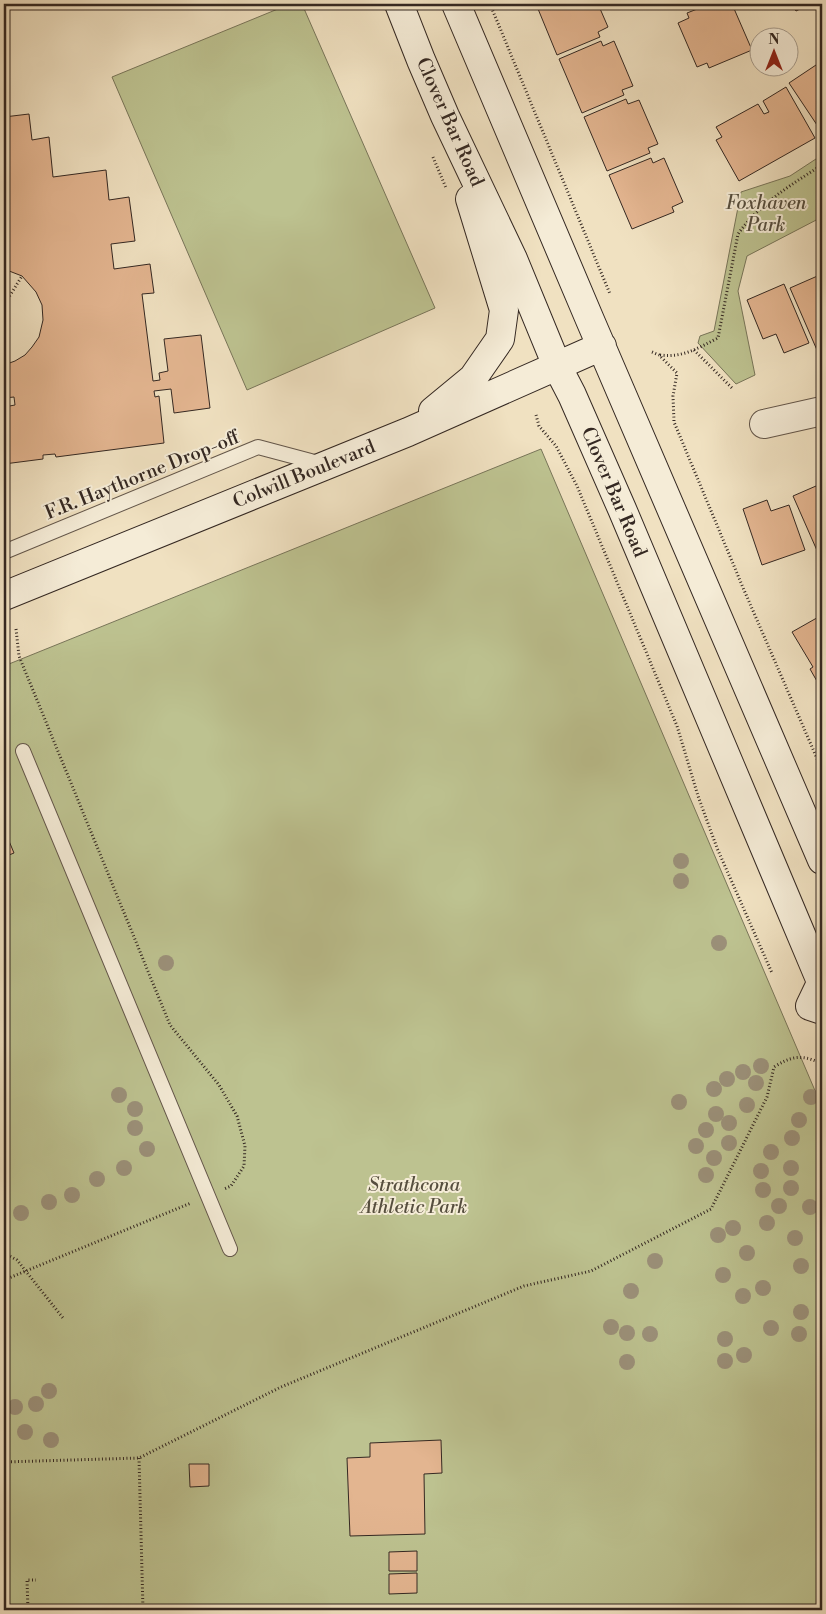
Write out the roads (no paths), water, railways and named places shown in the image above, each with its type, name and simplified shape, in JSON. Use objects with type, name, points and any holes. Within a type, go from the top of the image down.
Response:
[{"type":"main road","name":"Clover Bar Road","points":[[399,4],[445,116],[513,258],[557,366],[572,395],[622,509],[822,982]]},
{"type":"main road","points":[[456,4],[822,860]]},
{"type":"main road","points":[[408,432],[473,378],[500,339],[504,310],[445,116]]},
{"type":"main road","name":"Colwill Boulevard","points":[[4,596],[408,432],[602,346]]},
{"type":"main road","points":[[764,424],[822,411]]},
{"type":"main road","points":[[795,794],[822,828]]},
{"type":"main road","points":[[822,982],[810,1006],[822,1010]]},
{"type":"lane","name":"F.R. Haythorne Drop-off","points":[[4,552],[258,447],[325,465]]},
{"type":"lane","points":[[23,752],[230,1249]]},
{"type":"park label","name":"Foxhaven Park","points":[[766,214]]},
{"type":"park label","name":"Strathcona Athletic Park","points":[[414,1196]]}]
